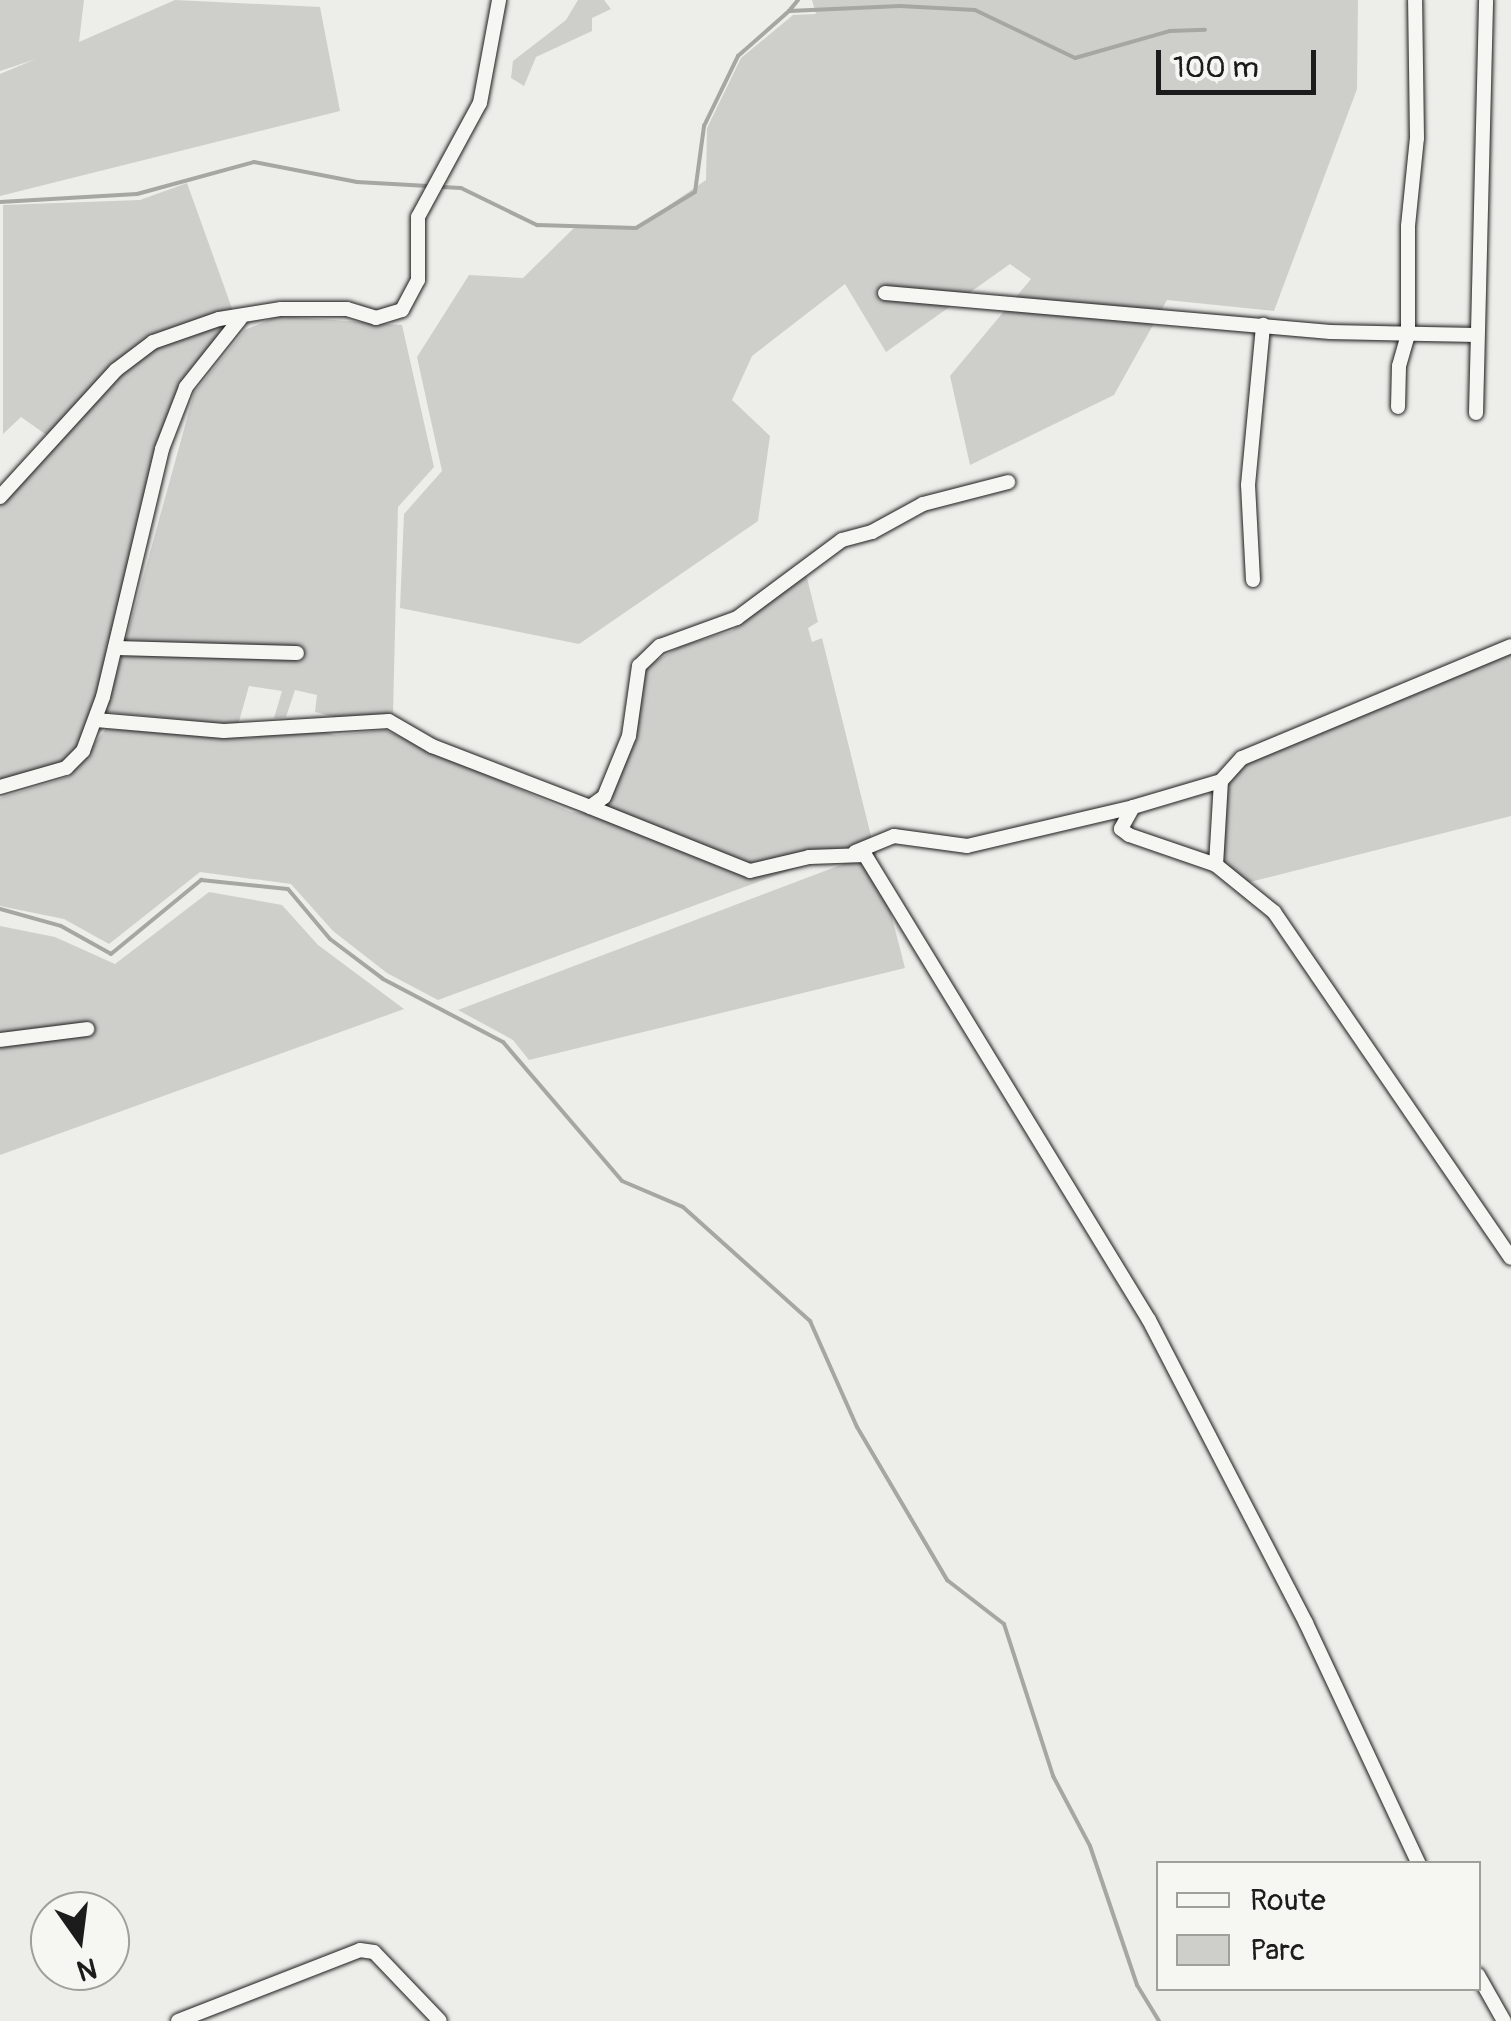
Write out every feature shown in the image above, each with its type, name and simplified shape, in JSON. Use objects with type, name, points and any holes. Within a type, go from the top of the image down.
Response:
[{"type":"street","points":[[0,497],[116,370],[153,342],[218,318],[240,319],[302,307],[394,316],[418,280],[416,224],[480,103],[499,0]]},
{"type":"street","points":[[1398,407],[1399,366],[1408,335],[1415,0]]},
{"type":"street","points":[[1476,414],[1486,0]]},
{"type":"street","points":[[885,293],[1263,325],[1408,335],[1478,335]]},
{"type":"street","points":[[0,787],[66,768],[83,751],[96,720],[162,449],[186,387],[240,319]]},
{"type":"street","points":[[1253,580],[1248,485],[1263,325]]},
{"type":"street","points":[[590,807],[604,797],[629,736],[638,666],[660,646],[738,618],[842,540],[872,532],[924,504],[1008,482]]},
{"type":"street","points":[[96,720],[224,732],[389,721],[432,746],[750,871],[855,852],[894,836],[967,846],[1220,781],[1242,758],[1266,746],[1511,646]]},
{"type":"street","points":[[114,648],[297,653]]},
{"type":"street","points":[[1216,865],[1220,781]]},
{"type":"street","points":[[1133,806],[1121,829],[1128,835],[1216,865],[1274,912],[1511,1258]]},
{"type":"street","points":[[855,852],[865,856],[907,920],[1149,1320],[1306,1623],[1417,1861]]},
{"type":"street","points":[[0,1040],[87,1030]]},
{"type":"street","points":[[178,2021],[360,1950],[374,1952],[440,2021]]},
{"type":"street","points":[[1481,1979],[1504,2021]]},
{"type":"green space","points":[[0,0],[84,0],[79,42],[175,0],[320,7],[340,111],[0,196],[0,74],[36,59],[0,71]]},
{"type":"green space","points":[[578,0],[604,0],[611,9],[592,18],[592,31],[536,57],[524,86],[511,78],[513,61],[566,20]]},
{"type":"green space","points":[[812,0],[1358,0],[1357,89],[1274,311],[1167,300],[1114,395],[970,465],[950,376],[1031,279],[1010,264],[886,352],[845,284],[752,356],[732,400],[770,436],[758,521],[579,644],[400,608],[404,514],[442,471],[417,357],[469,275],[523,278],[576,226],[636,228],[706,180],[707,128],[741,58],[793,15],[816,14]]},
{"type":"green space","points":[[187,183],[234,314],[148,339],[48,436],[21,417],[3,434],[3,205],[140,200]]},
{"type":"green space","points":[[278,316],[402,325],[434,467],[398,507],[393,714],[346,720],[315,712],[317,695],[295,690],[286,717],[274,718],[282,691],[249,686],[238,725],[106,712],[194,393],[245,330]]},
{"type":"green space","points":[[230,323],[189,376],[88,730],[64,764],[0,782],[0,505],[120,374],[157,346]]},
{"type":"green space","points":[[805,570],[818,622],[808,628],[812,642],[822,638],[872,840],[438,1000],[387,973],[333,931],[291,884],[200,872],[109,944],[64,919],[0,906],[0,798],[68,777],[106,729],[250,738],[308,727],[335,735],[385,730],[571,812],[601,814],[635,742],[646,667],[681,646],[732,631]]},
{"type":"green space","points":[[1511,651],[1511,816],[1246,883],[1221,864],[1224,787],[1250,759]]},
{"type":"green space","points":[[875,852],[905,968],[529,1060],[513,1040],[458,1010]]},
{"type":"green space","points":[[209,892],[282,905],[318,945],[404,1009],[0,1155],[0,926],[55,937],[115,964]]},
{"type":"waterway","points":[[798,0],[789,11],[900,6],[975,10],[1075,58],[1170,31],[1205,30]]},
{"type":"waterway","points":[[442,187],[461,188],[537,225],[636,228],[695,192],[704,126],[738,56],[789,11]]},
{"type":"waterway","points":[[0,202],[137,194],[254,162],[357,182],[428,186]]},
{"type":"waterway","points":[[0,909],[61,926],[111,954],[201,880],[288,889],[330,939],[383,979],[503,1042],[622,1181],[683,1207],[810,1321],[857,1427],[947,1580],[1004,1624],[1053,1776],[1090,1846],[1137,1985],[1159,2021]]}]
